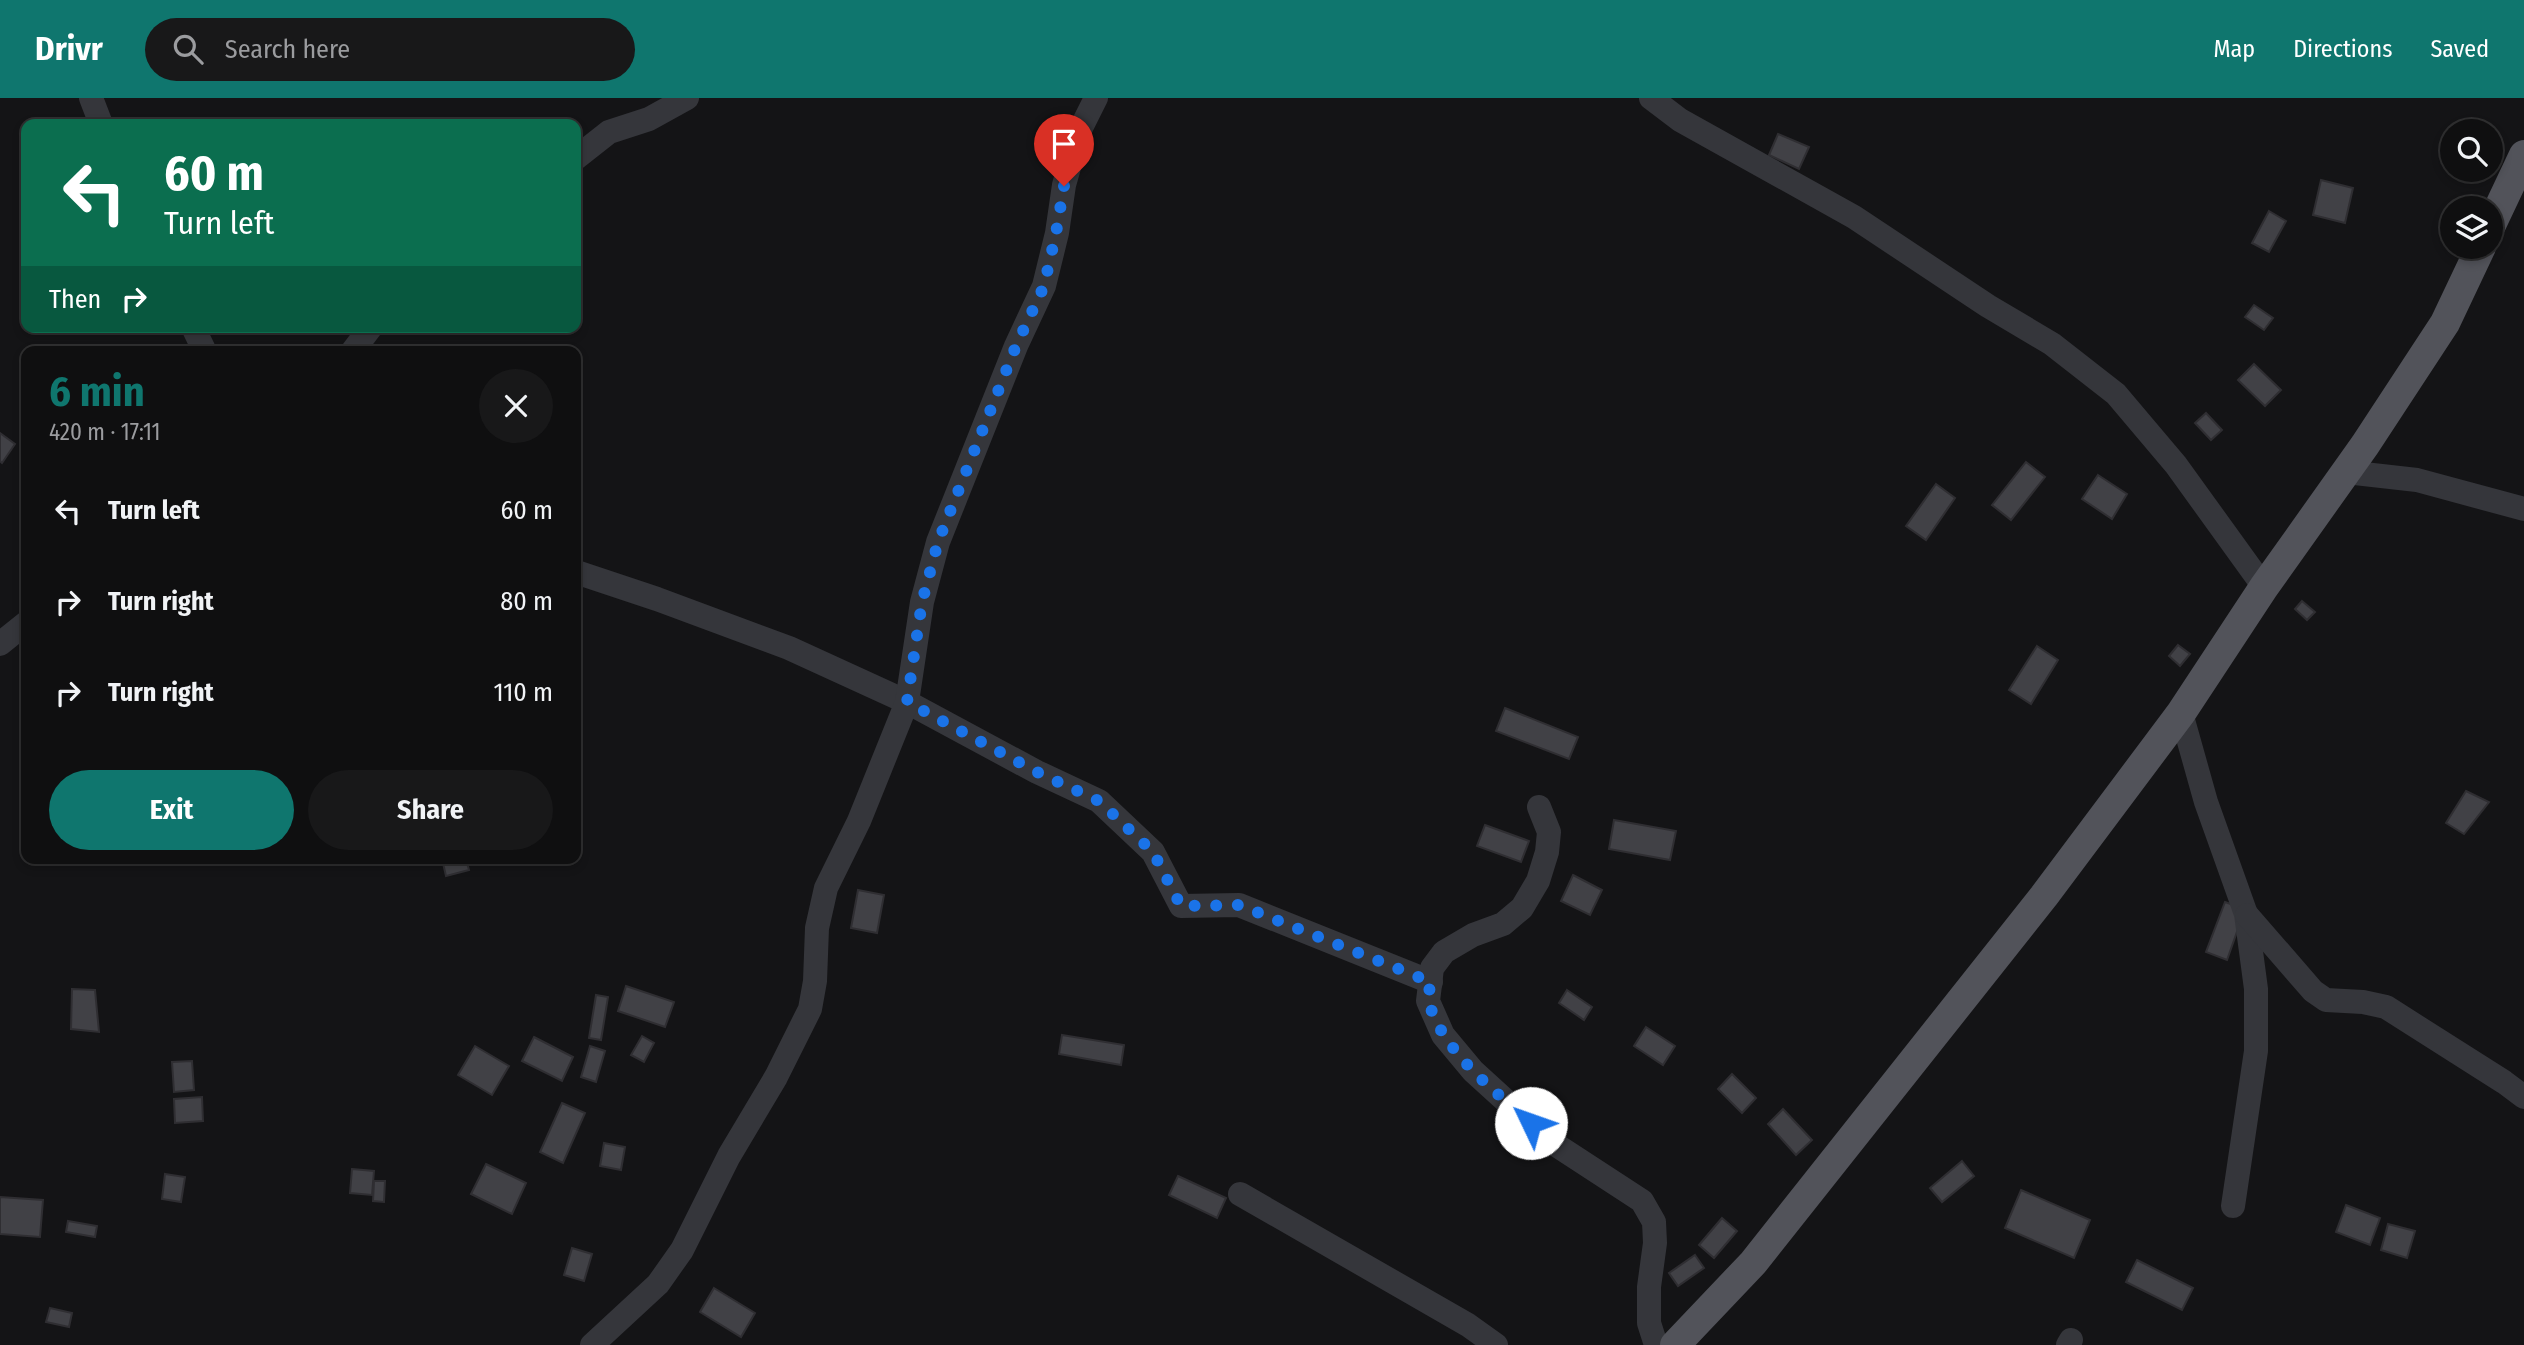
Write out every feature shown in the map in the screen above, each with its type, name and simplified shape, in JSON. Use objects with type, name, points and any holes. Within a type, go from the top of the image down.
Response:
[{"type":"main road","points":[[2503,199],[2524,155]]},
{"type":"main road","points":[[1675,1345],[1754,1263],[2044,896],[2181,713],[2445,323],[2475,259]]},
{"type":"street","points":[[91,98],[99,119]]},
{"type":"street","points":[[581,154],[609,132],[649,119],[687,98]]},
{"type":"street","points":[[592,1345],[658,1284],[682,1251],[729,1156],[798,1036],[810,1009],[815,981],[817,928],[826,888],[883,766],[907,702],[922,602],[938,542],[1016,346],[1044,286],[1064,186],[1079,132],[1096,98]]},
{"type":"street","points":[[1651,98],[1680,120],[1854,217],[1988,306],[2052,344],[2116,394],[2176,465],[2264,587]]},
{"type":"street","points":[[2346,472],[2417,480],[2524,509]]},
{"type":"street","points":[[581,574],[789,648],[907,702],[1037,772],[1099,801],[1153,852],[1181,906],[1239,905],[1431,982]]},
{"type":"street","points":[[0,643],[21,627]]},
{"type":"street","points":[[2181,713],[2206,802],[2246,914],[2256,989],[2256,1051],[2233,1206]]},
{"type":"street","points":[[1539,807],[1549,832],[1547,852],[1538,881],[1522,908],[1503,924],[1473,935],[1444,951],[1432,968],[1428,1001],[1443,1035],[1473,1071],[1550,1141],[1642,1201],[1654,1222],[1649,1323],[1656,1345]]},
{"type":"street","points":[[2246,914],[2313,991],[2326,1000],[2363,1002],[2386,1007],[2524,1097]]},
{"type":"street","points":[[1240,1194],[1468,1325],[1496,1345]]},
{"type":"building","points":[[1778,134],[1809,147],[1799,169],[1769,155]]},
{"type":"building","points":[[2321,180],[2353,188],[2345,223],[2313,215]]},
{"type":"building","points":[[2269,211],[2286,221],[2269,252],[2252,243]]},
{"type":"building","points":[[2254,305],[2273,318],[2264,330],[2245,317]]},
{"type":"building","points":[[2254,364],[2281,390],[2265,406],[2238,380]]},
{"type":"building","points":[[2206,413],[2222,430],[2211,440],[2195,423]]},
{"type":"building","points":[[0,433],[15,444],[2,463],[0,461]]},
{"type":"building","points":[[2026,462],[2045,477],[2011,520],[1992,505]]},
{"type":"building","points":[[2098,475],[2127,494],[2112,519],[2082,499]]},
{"type":"building","points":[[1936,484],[1955,498],[1926,540],[1906,526]]},
{"type":"building","points":[[2302,601],[2315,612],[2307,620],[2295,609]]},
{"type":"building","points":[[2178,645],[2190,654],[2180,666],[2169,656]]},
{"type":"building","points":[[2037,646],[2058,660],[2031,704],[2009,690]]},
{"type":"building","points":[[1505,708],[1578,737],[1569,759],[1496,731]]},
{"type":"building","points":[[2466,791],[2489,802],[2464,834],[2446,823]]},
{"type":"building","points":[[1614,820],[1676,831],[1670,860],[1609,849]]},
{"type":"building","points":[[1485,825],[1529,841],[1521,862],[1477,846]]},
{"type":"building","points":[[443,864],[467,864],[469,870],[446,876]]},
{"type":"building","points":[[1573,875],[1602,890],[1590,915],[1561,901]]},
{"type":"building","points":[[858,890],[884,895],[877,933],[851,928]]},
{"type":"building","points":[[2225,902],[2245,909],[2227,960],[2206,952]]},
{"type":"building","points":[[626,986],[674,1002],[665,1027],[618,1011]]},
{"type":"building","points":[[72,989],[95,990],[99,1032],[71,1029]]},
{"type":"building","points":[[1567,990],[1592,1007],[1584,1020],[1559,1003]]},
{"type":"building","points":[[596,995],[608,997],[601,1040],[589,1038]]},
{"type":"building","points":[[1646,1027],[1675,1046],[1663,1065],[1634,1046]]},
{"type":"building","points":[[1062,1035],[1124,1045],[1121,1065],[1059,1054]]},
{"type":"building","points":[[642,1036],[654,1043],[644,1062],[631,1055]]},
{"type":"building","points":[[534,1037],[573,1057],[562,1081],[522,1061]]},
{"type":"building","points":[[475,1046],[509,1066],[492,1095],[458,1075]]},
{"type":"building","points":[[590,1046],[605,1051],[596,1082],[581,1077]]},
{"type":"building","points":[[192,1061],[194,1090],[174,1092],[172,1062]]},
{"type":"building","points":[[1732,1074],[1756,1098],[1742,1113],[1718,1089]]},
{"type":"building","points":[[202,1097],[203,1121],[175,1123],[174,1099]]},
{"type":"building","points":[[562,1103],[585,1113],[563,1163],[540,1152]]},
{"type":"building","points":[[1783,1109],[1812,1140],[1796,1155],[1768,1124]]},
{"type":"building","points":[[604,1143],[625,1147],[621,1170],[600,1166]]},
{"type":"building","points":[[1962,1161],[1974,1176],[1942,1202],[1930,1188]]},
{"type":"building","points":[[486,1164],[526,1183],[512,1214],[471,1194]]},
{"type":"building","points":[[352,1169],[374,1171],[372,1195],[350,1193]]},
{"type":"building","points":[[165,1174],[185,1177],[181,1202],[162,1199]]},
{"type":"building","points":[[1178,1176],[1226,1198],[1217,1218],[1169,1195]]},
{"type":"building","points":[[374,1181],[385,1181],[384,1202],[373,1201]]},
{"type":"building","points":[[2021,1190],[2090,1220],[2074,1258],[2005,1228]]},
{"type":"building","points":[[0,1197],[43,1200],[40,1237],[0,1234]]},
{"type":"building","points":[[2346,1205],[2380,1218],[2370,1245],[2336,1232]]},
{"type":"building","points":[[1722,1218],[1737,1231],[1714,1258],[1699,1245]]},
{"type":"building","points":[[68,1221],[97,1226],[95,1237],[66,1232]]},
{"type":"building","points":[[2388,1224],[2415,1231],[2407,1258],[2381,1250]]},
{"type":"building","points":[[572,1248],[592,1254],[584,1281],[564,1275]]},
{"type":"building","points":[[1695,1255],[1704,1268],[1678,1286],[1669,1273]]},
{"type":"building","points":[[2137,1260],[2193,1288],[2182,1310],[2126,1282]]},
{"type":"building","points":[[714,1288],[755,1313],[741,1337],[700,1312]]},
{"type":"building","points":[[50,1308],[72,1313],[69,1327],[46,1322]]},
{"type":"route","points":[[1064,186],[1044,286],[1016,346],[938,542],[922,602],[907,702],[1037,772],[1099,801],[1153,852],[1181,906],[1239,905],[1431,982],[1428,1001],[1443,1035],[1473,1071],[1531,1123]]}]
